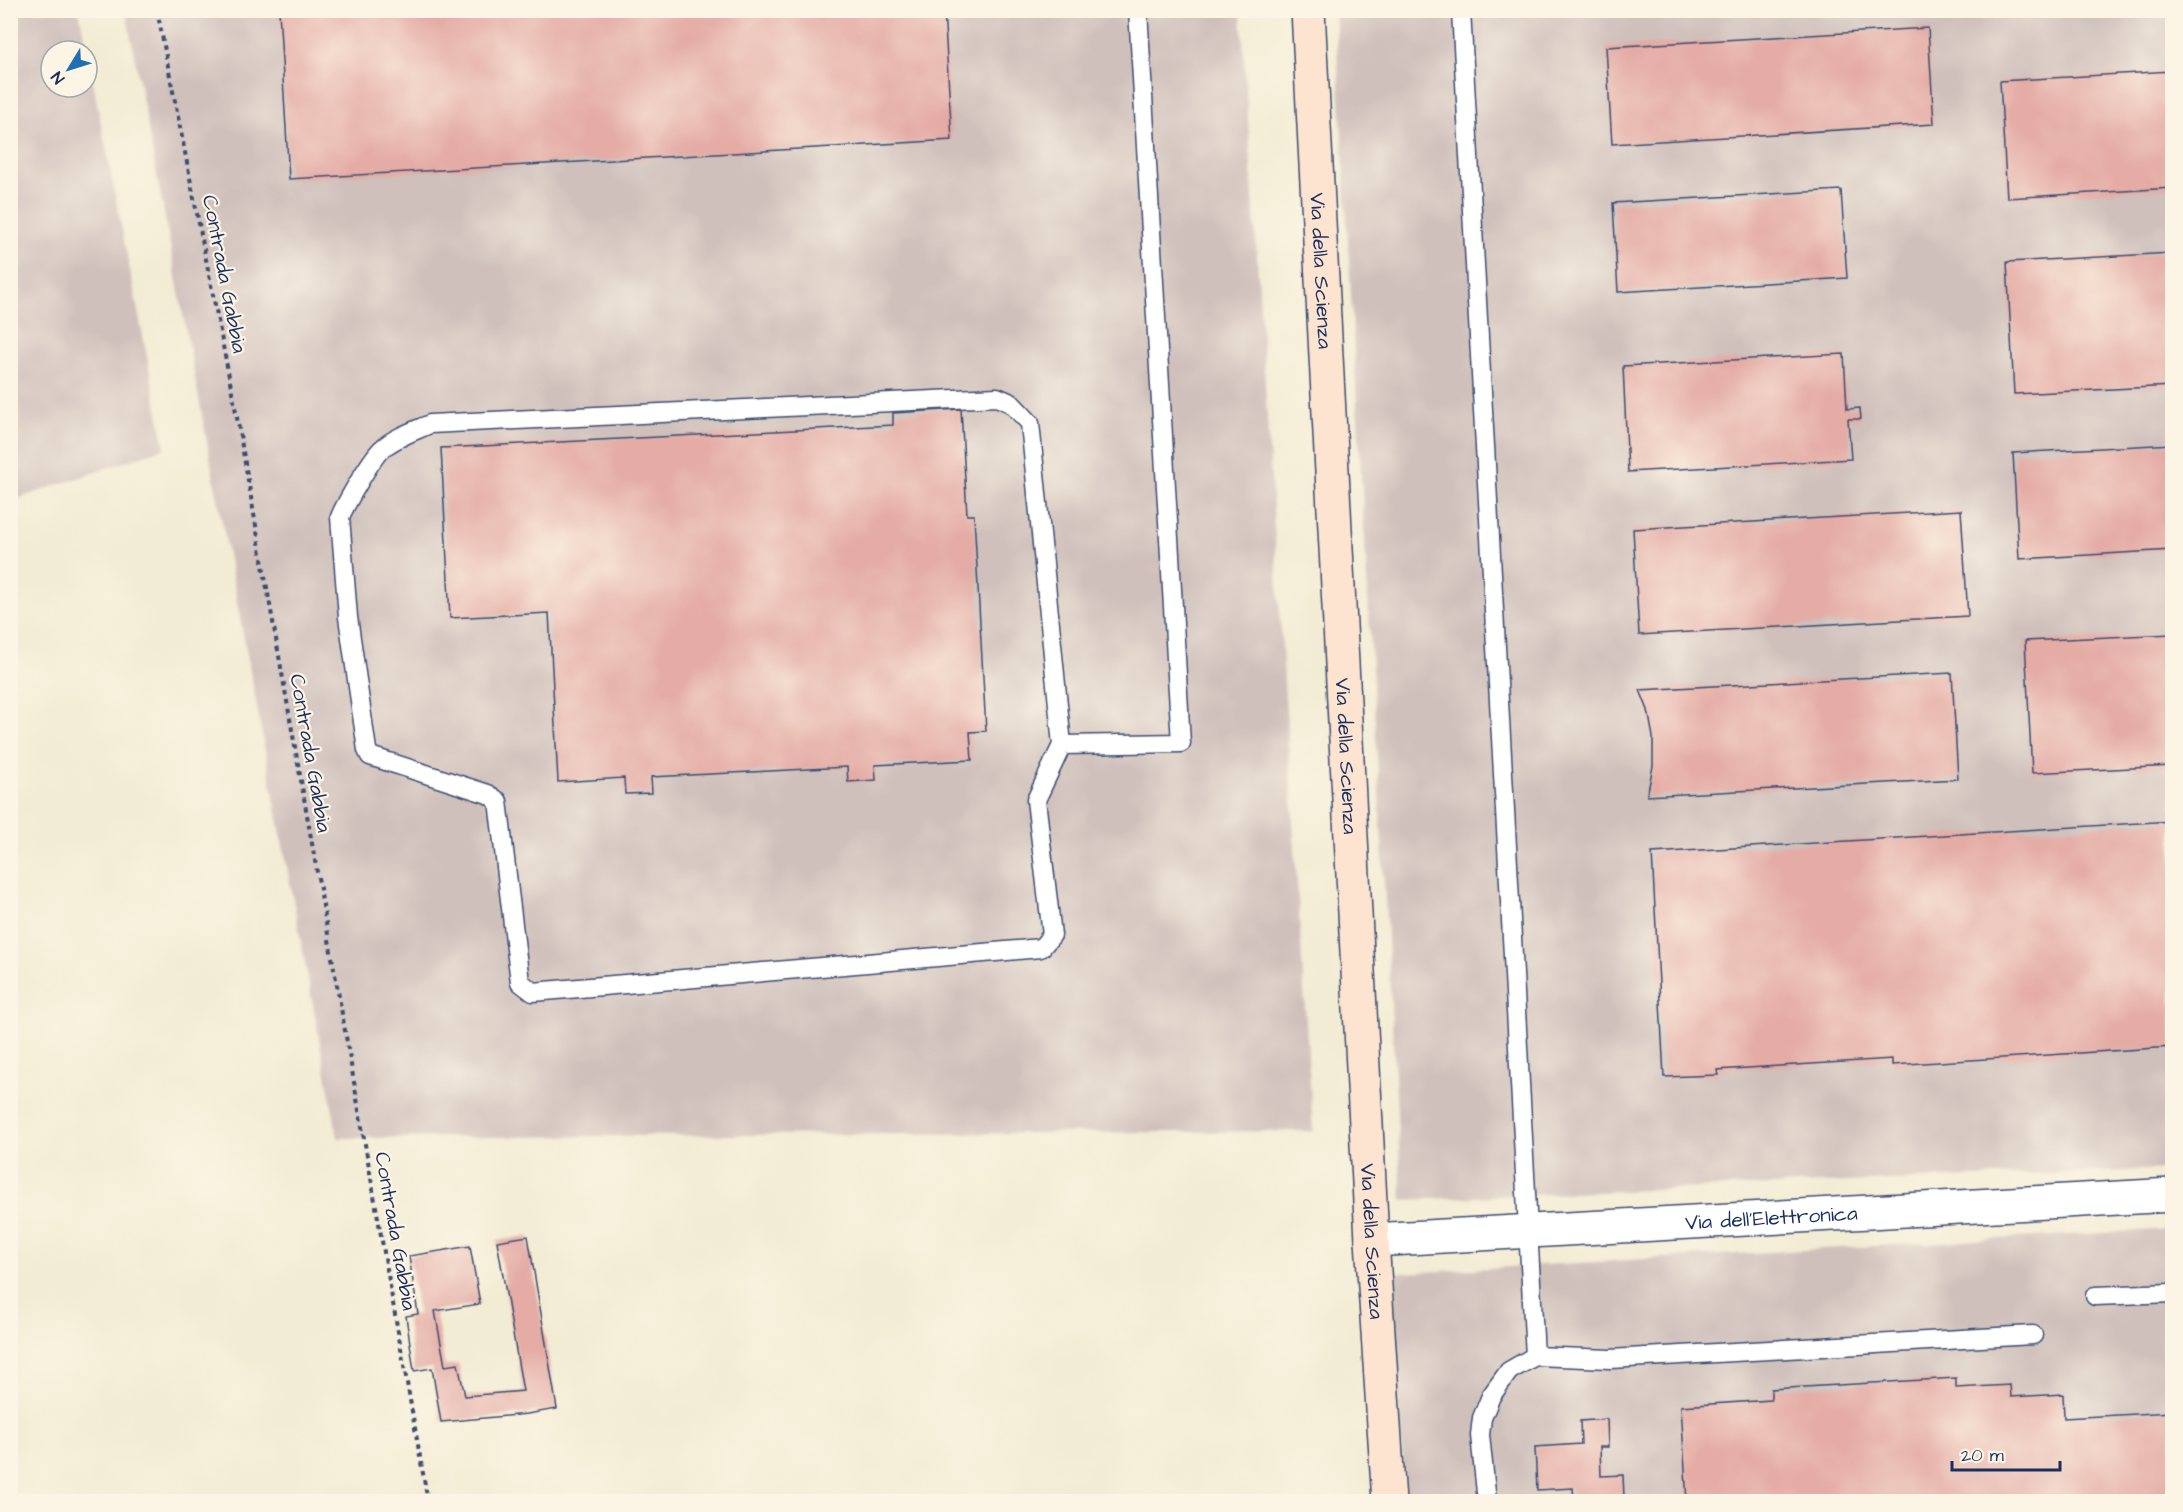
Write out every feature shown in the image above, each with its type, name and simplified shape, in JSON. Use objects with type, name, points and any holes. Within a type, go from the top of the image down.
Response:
[{"type":"street","name":"Via della Scienza","points":[[1308,10],[1372,1240],[1389,1502]]},
{"type":"street","name":"Via dell'Elettronica","points":[[1372,1240],[2172,1195]]},
{"type":"lane","points":[[1062,745],[1181,743],[1138,10]]},
{"type":"lane","points":[[1461,10],[1534,1356]]},
{"type":"lane","points":[[997,397],[1011,403],[1030,423],[1062,745],[1036,800],[1052,935],[1041,948],[533,992],[520,982],[498,801],[488,794],[370,756],[367,750],[348,617],[340,517],[381,448],[430,424],[997,397]]},
{"type":"lane","points":[[2095,1296],[2172,1293]]},
{"type":"lane","points":[[1487,1502],[1480,1436],[1482,1418],[1491,1396],[1509,1371],[1534,1356],[1610,1359],[2033,1335]]},
{"type":"path","name":"Contrada Gabbia","points":[[158,10],[236,412],[428,1502]]},
{"type":"shaded area","points":[[10,11],[79,11],[85,39],[39,39],[39,99],[96,99],[165,448],[11,501]]},
{"type":"shaded area","points":[[126,11],[1241,11],[1313,1131],[338,1138]]},
{"type":"shaded area","points":[[1335,11],[2172,11],[2172,1169],[1402,1200]]},
{"type":"shaded area","points":[[2172,1229],[2172,1501],[1406,1501],[1387,1274]]},
{"type":"building","points":[[279,10],[944,10],[952,140],[289,179]]},
{"type":"building","points":[[1990,10],[2008,10],[2008,12],[1990,13]]},
{"type":"building","points":[[1928,28],[1934,124],[1612,144],[1606,47]]},
{"type":"building","points":[[2172,71],[2172,188],[2007,198],[2000,81]]},
{"type":"building","points":[[1841,190],[1847,278],[1618,292],[1613,203]]},
{"type":"building","points":[[2172,253],[2172,386],[2014,394],[2007,262]]},
{"type":"building","points":[[1844,354],[1847,409],[1860,408],[1861,419],[1848,419],[1851,459],[1628,472],[1623,366]]},
{"type":"building","points":[[961,409],[967,515],[974,515],[986,731],[970,732],[972,760],[875,765],[876,780],[848,782],[847,767],[651,777],[652,793],[625,794],[624,778],[558,782],[549,613],[450,618],[441,448],[893,425],[893,413]]},
{"type":"building","points":[[2172,444],[2172,550],[2019,559],[2013,453]]},
{"type":"building","points":[[1961,510],[1968,616],[1639,635],[1633,529]]},
{"type":"building","points":[[2172,634],[2172,766],[2032,773],[2025,641]]},
{"type":"building","points":[[1952,673],[1958,779],[1647,796],[1653,766],[1653,737],[1648,710],[1640,690]]},
{"type":"building","points":[[2172,821],[2172,1047],[1892,1065],[1892,1059],[1717,1070],[1718,1075],[1664,1077],[1652,853]]},
{"type":"building","points":[[528,1236],[557,1409],[441,1422],[432,1368],[414,1371],[406,1316],[418,1314],[409,1256],[470,1246],[480,1304],[435,1311],[445,1366],[458,1364],[465,1396],[523,1391],[497,1241]]},
{"type":"building","points":[[1956,1378],[1956,1388],[2010,1385],[2011,1397],[2063,1394],[2064,1418],[2172,1412],[2172,1502],[1687,1502],[1681,1406],[1771,1400],[1771,1389]]},
{"type":"building","points":[[1607,1419],[1608,1447],[1600,1447],[1601,1476],[1623,1475],[1624,1498],[1628,1498],[1629,1502],[1574,1502],[1573,1488],[1537,1490],[1535,1447],[1581,1444],[1580,1421]]}]
